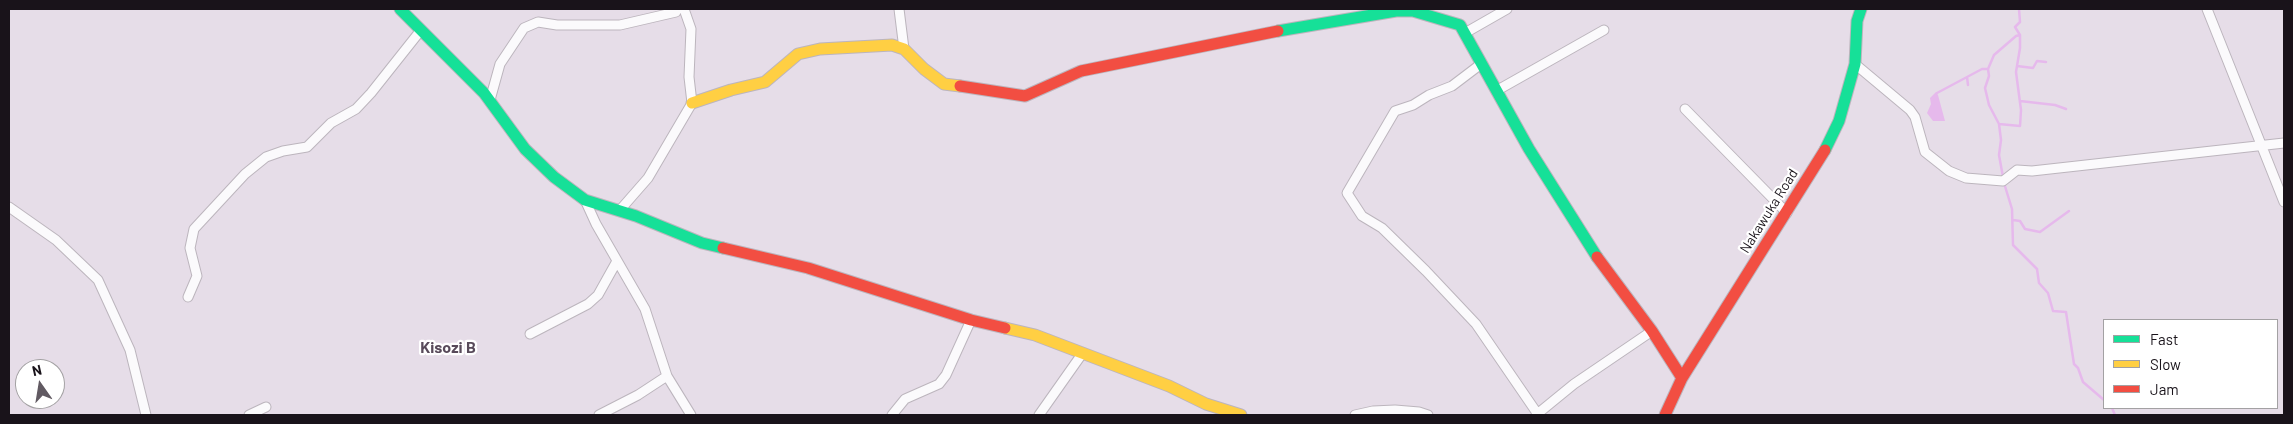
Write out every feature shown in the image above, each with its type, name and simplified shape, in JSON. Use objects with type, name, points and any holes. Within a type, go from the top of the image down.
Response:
[{"type":"street","points":[[400,9],[490,100],[525,149],[554,177],[585,200],[620,210],[702,243],[808,268],[972,320],[1035,335],[1169,386],[1206,404],[1242,415]]},
{"type":"street","points":[[490,100],[500,64],[524,28],[538,22],[557,25],[620,25],[676,12],[677,9]]},
{"type":"street","points":[[620,210],[648,178],[692,103],[689,77],[691,29],[684,9]]},
{"type":"street","points":[[899,9],[904,49]]},
{"type":"street","points":[[1465,33],[1507,9]]},
{"type":"street","name":"Nakawuka Road","points":[[1665,415],[1682,378],[1835,132],[1855,64],[1858,22],[1861,9]]},
{"type":"street","points":[[2207,9],[2284,202]]},
{"type":"street","points":[[692,103],[731,90],[765,82],[804,51],[892,44],[904,49],[924,69],[944,84],[1025,96],[1082,71],[1298,27],[1407,10],[1452,21],[1460,25],[1465,33],[1496,91],[1598,259],[1652,331],[1682,378]]},
{"type":"street","points":[[188,298],[197,276],[190,248],[194,229],[245,174],[266,157],[283,151],[307,147],[331,123],[356,109],[421,30]]},
{"type":"street","points":[[1496,91],[1604,30]]},
{"type":"street","points":[[1481,64],[1452,86],[1395,112],[1347,193],[1362,216],[1382,228],[1476,324],[1536,414],[1574,384],[1652,331]]},
{"type":"street","points":[[1855,64],[1910,110],[1915,117],[1925,152],[1949,171],[1966,178],[2003,181],[2017,170],[2032,172],[2284,143]]},
{"type":"street","points":[[1685,109],[1786,212]]},
{"type":"street","points":[[585,200],[596,224],[645,309],[667,376],[691,415]]},
{"type":"street","points":[[9,207],[56,240],[98,280],[130,350],[146,415]]},
{"type":"street","points":[[596,224],[606,207]]},
{"type":"street","points":[[530,334],[546,328],[588,304],[598,295],[617,261]]},
{"type":"street","points":[[892,415],[905,400],[939,384],[946,375],[972,320]]},
{"type":"street","points":[[1039,415],[1082,354]]},
{"type":"street","points":[[599,415],[638,395],[667,376]]},
{"type":"street","points":[[249,415],[266,407]]},
{"type":"street","points":[[1355,415],[1373,411],[1395,410],[1419,412],[1428,415]]},
{"type":"shaded area","points":[[1936,92],[1945,121],[1933,121],[1927,113],[1931,104],[1930,98]]},
{"type":"waterway","points":[[2003,177],[1999,155],[2001,140],[1999,124],[2020,126],[2021,110],[2016,72],[2020,35],[2015,27],[2020,22],[2019,9]]},
{"type":"waterway","points":[[1937,93],[1982,69],[1988,69],[1994,55],[2016,36],[2020,35]]},
{"type":"waterway","points":[[2017,66],[2033,68],[2037,61],[2046,62]]},
{"type":"waterway","points":[[1988,69],[1989,76],[1985,88],[1989,105],[1999,124]]},
{"type":"waterway","points":[[1967,77],[1968,85]]},
{"type":"waterway","points":[[2020,101],[2055,105],[2066,109]]},
{"type":"waterway","points":[[2004,183],[2012,209],[2013,245],[2037,269],[2039,283],[2048,293],[2053,311],[2066,312],[2074,364],[2078,368],[2083,382],[2103,399]]},
{"type":"waterway","points":[[2013,220],[2020,221],[2025,229],[2040,232],[2069,211]]},
{"type":"waterway","points":[[2112,409],[2115,415]]},
{"type":"traffic: fast","points":[[400,9],[484,93],[525,149],[554,177],[585,200],[636,216],[702,243],[723,248]]},
{"type":"traffic: fast","points":[[1825,150],[1839,121],[1855,64],[1857,21],[1861,9]]},
{"type":"traffic: fast","points":[[1278,31],[1396,11],[1413,11],[1460,25],[1529,149],[1597,257]]},
{"type":"traffic: slow","points":[[692,103],[731,90],[765,82],[798,54],[820,49],[892,45],[904,49],[924,69],[944,84],[960,86]]},
{"type":"traffic: slow","points":[[1005,328],[1035,335],[1169,386],[1206,404],[1241,415]]},
{"type":"traffic: jam","points":[[960,86],[1025,96],[1081,71],[1278,31]]},
{"type":"traffic: jam","points":[[1665,415],[1682,378],[1825,150]]},
{"type":"traffic: jam","points":[[723,248],[808,268],[971,320],[1005,328]]},
{"type":"traffic: jam","points":[[1597,257],[1652,331],[1682,378]]},
{"type":"district","name":"Kisozi B","points":[[448,348]]}]
